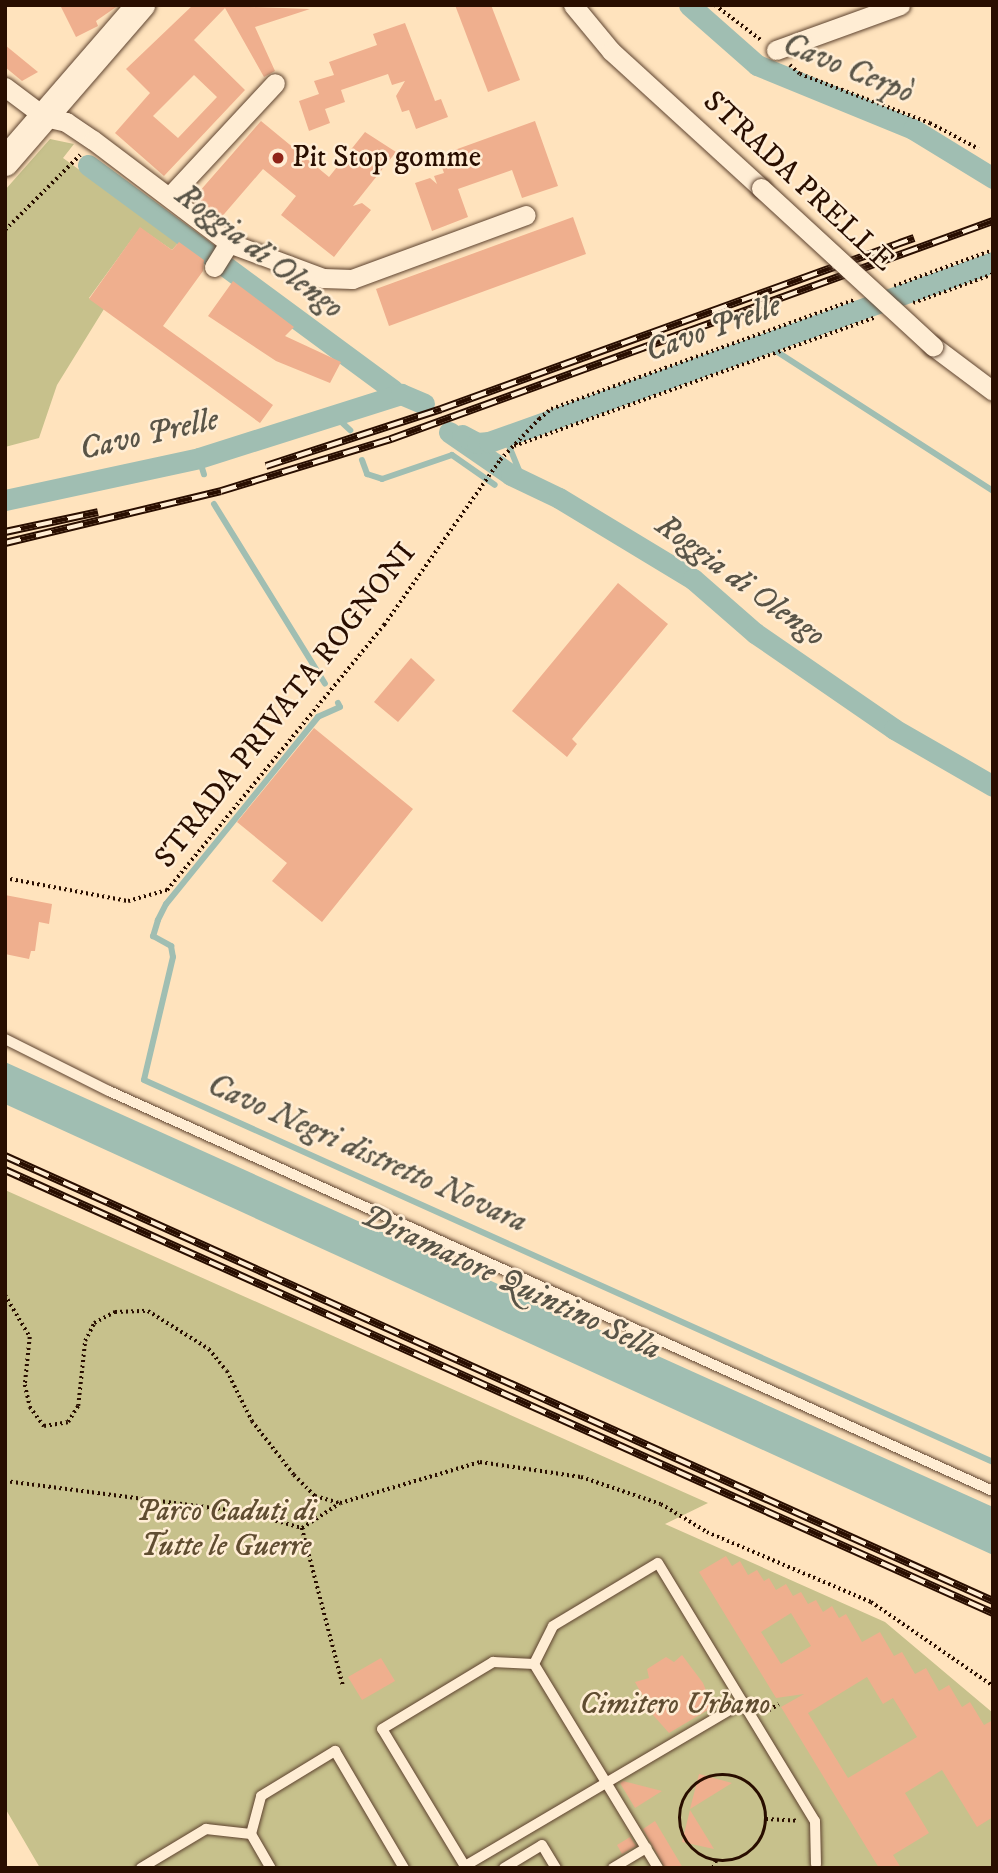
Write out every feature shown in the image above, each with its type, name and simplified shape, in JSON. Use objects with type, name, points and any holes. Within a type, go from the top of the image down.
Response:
[{"type":"street","points":[[5,162],[141,5]]},
{"type":"street","name":"STRADA PRELLE","points":[[573,5],[611,51],[933,346],[993,391]]},
{"type":"street","points":[[776,51],[900,5]]},
{"type":"street","points":[[170,196],[275,83]]},
{"type":"street","points":[[5,87],[37,127]]},
{"type":"street","points":[[37,127],[66,122],[93,140],[170,196],[221,255],[302,272],[352,279],[526,215]]},
{"type":"lane","points":[[5,1039],[109,1091],[993,1491]]},
{"type":"lane","points":[[534,1664],[553,1626],[658,1563],[815,1821],[816,1867]]},
{"type":"lane","points":[[534,1664],[493,1662],[382,1729],[466,1867],[743,1702]]},
{"type":"lane","points":[[534,1664],[658,1868]]},
{"type":"lane","points":[[271,1868],[251,1834],[261,1796],[335,1751],[404,1868]]},
{"type":"lane","points":[[141,1868],[205,1829],[251,1834]]},
{"type":"lane","points":[[504,1868],[542,1845],[556,1868]]},
{"type":"lane","points":[[620,1866],[646,1848]]},
{"type":"path","points":[[715,5],[776,51],[800,74],[930,123],[979,149]]},
{"type":"path","points":[[5,230],[93,140]]},
{"type":"path","points":[[889,287],[993,250]]},
{"type":"path","name":"STRADA PRIVATA ROGNONI","points":[[5,878],[128,901],[167,890],[384,625],[502,458],[539,419],[551,409],[863,297]]},
{"type":"path","points":[[511,447],[786,350]]},
{"type":"path","points":[[5,1295],[30,1337],[26,1385],[30,1407],[44,1426],[68,1422],[78,1406],[85,1341],[94,1323],[116,1312],[148,1311],[209,1349],[228,1371],[252,1421],[294,1475],[316,1496],[340,1503]]},
{"type":"path","points":[[5,1481],[244,1512],[302,1528],[340,1503],[480,1462],[619,1487],[681,1519],[871,1602],[993,1686]]},
{"type":"path","points":[[302,1528],[343,1685]]},
{"type":"path","points":[[716,1775],[740,1779],[759,1795],[766,1819],[758,1843],[748,1852],[716,1860],[689,1845],[680,1826],[682,1804],[693,1787],[716,1775]]},
{"type":"path","points":[[766,1819],[815,1821]]},
{"type":"path","points":[[713,1868],[716,1860]]},
{"type":"green space","points":[[50,139],[74,144],[63,158],[179,242],[172,250],[140,228],[89,298],[104,309],[57,385],[39,438],[5,447],[5,190]]},
{"type":"green space","points":[[5,1190],[708,1503],[665,1524],[885,1622],[993,1713],[993,1868],[40,1868],[5,1808]]},
{"type":"shaded area","points":[[5,1062],[993,1507],[993,1555],[5,1104]]},
{"type":"building","points":[[60,5],[119,5],[96,21],[98,26],[76,37]]},
{"type":"building","points":[[193,5],[310,9],[255,27],[275,71],[264,77],[225,8],[194,40],[245,90],[164,176],[115,133],[150,93],[126,69]],"holes":[[[194,75],[217,97],[178,138],[153,116]]]},
{"type":"building","points":[[455,5],[491,5],[520,80],[488,92]]},
{"type":"building","points":[[405,23],[435,101],[441,99],[448,117],[416,129],[409,110],[402,112],[396,96],[405,81],[392,85],[388,74],[341,90],[345,102],[325,109],[330,123],[309,131],[299,101],[319,94],[314,81],[334,75],[329,62],[377,45],[373,34]]},
{"type":"building","points":[[5,45],[38,72],[22,81],[5,67]]},
{"type":"building","points":[[261,121],[329,177],[365,132],[396,152],[353,206],[362,203],[371,210],[334,257],[281,215],[296,196],[263,169],[219,220],[192,200]]},
{"type":"building","points":[[535,121],[558,186],[522,198],[512,170],[458,189],[468,217],[432,231],[415,183],[430,178],[437,184],[434,176],[444,173],[438,156]]},
{"type":"building","points":[[573,217],[586,254],[389,326],[376,289]]},
{"type":"building","points":[[140,227],[172,250],[179,242],[204,260],[203,271],[163,326],[273,405],[260,423],[89,299]]},
{"type":"building","points":[[233,281],[294,327],[285,336],[341,362],[330,383],[276,361],[208,316]]},
{"type":"building","points":[[618,583],[668,624],[572,739],[577,744],[567,757],[512,711]]},
{"type":"building","points":[[411,658],[435,680],[398,722],[374,702]]},
{"type":"building","points":[[314,728],[413,809],[322,922],[272,881],[287,863],[237,822]]},
{"type":"building","points":[[5,895],[52,904],[49,924],[39,922],[35,951],[31,951],[29,959],[5,954]]},
{"type":"building","points":[[726,1556],[732,1566],[740,1561],[748,1575],[757,1570],[764,1581],[769,1578],[776,1590],[786,1584],[793,1596],[801,1592],[808,1604],[816,1600],[823,1612],[832,1606],[839,1618],[846,1614],[862,1642],[880,1632],[894,1656],[902,1652],[915,1674],[926,1668],[939,1691],[949,1685],[962,1707],[970,1702],[984,1725],[993,1720],[993,1817],[977,1827],[942,1770],[905,1793],[929,1833],[893,1855],[901,1868],[879,1868],[781,1707],[804,1694],[776,1698],[699,1572]],"holes":[[[791,1613],[811,1646],[781,1664],[761,1632]],[[867,1677],[883,1704],[893,1698],[917,1737],[848,1778],[808,1713]]]},
{"type":"building","points":[[682,1655],[703,1683],[713,1707],[669,1733],[653,1715],[635,1682],[649,1678],[647,1669],[666,1657],[674,1662]]},
{"type":"building","points":[[381,1658],[395,1681],[362,1700],[348,1677]]},
{"type":"building","points":[[699,1774],[732,1783],[690,1809]]},
{"type":"building","points":[[623,1781],[662,1791],[635,1808],[620,1783]]},
{"type":"building","points":[[690,1810],[714,1849],[682,1842]]},
{"type":"building","points":[[655,1821],[683,1868],[665,1868],[643,1829]]},
{"type":"building","points":[[630,1837],[636,1846],[622,1854],[617,1845]]},
{"type":"waterway","name":"Cavo Cerpò","points":[[689,5],[757,65],[913,129],[993,178]]},
{"type":"waterway","name":"Roggia di Olengo","points":[[88,165],[393,390]]},
{"type":"waterway","name":"Cavo Prelle","points":[[462,435],[477,443],[489,442],[993,262]]},
{"type":"waterway","points":[[765,344],[993,491]]},
{"type":"waterway","name":"Cavo Prelle","points":[[5,500],[199,458],[401,394],[424,404]]},
{"type":"waterway","points":[[335,416],[350,430]]},
{"type":"waterway","name":"Roggia di Olengo","points":[[449,432],[511,475],[559,498],[693,579],[755,633],[894,729],[993,786]]},
{"type":"waterway","points":[[505,436],[523,480]]},
{"type":"waterway","points":[[362,460],[367,474],[382,479],[452,455],[495,485]]},
{"type":"waterway","name":"Cavo Negri distretto Novara","points":[[199,458],[204,474]]},
{"type":"waterway","name":"Cavo Negri distretto Novara","points":[[214,504],[325,684]]},
{"type":"waterway","name":"Cavo Negri distretto Novara","points":[[338,703],[340,707],[318,717],[166,904],[153,936],[171,946],[173,957],[144,1080],[993,1462]]},
{"type":"railway","points":[[5,543],[221,491],[391,439],[993,221]]},
{"type":"railway","points":[[266,466],[441,409],[914,238]]},
{"type":"railway","points":[[5,532],[98,512]]},
{"type":"railway","points":[[5,1156],[993,1601]]},
{"type":"railway","points":[[5,1170],[993,1613]]},
{"type":"place","name":"Pit Stop gomme","points":[[278,158]]},
{"type":"water label","name":"Diramatore Quintino Sella","points":[[511,1283]]},
{"type":"park label","name":"Parco Caduti di Tutte le Guerre","points":[[226,1529]]},
{"type":"park label","name":"Cimitero Urbano","points":[[675,1705]]}]
